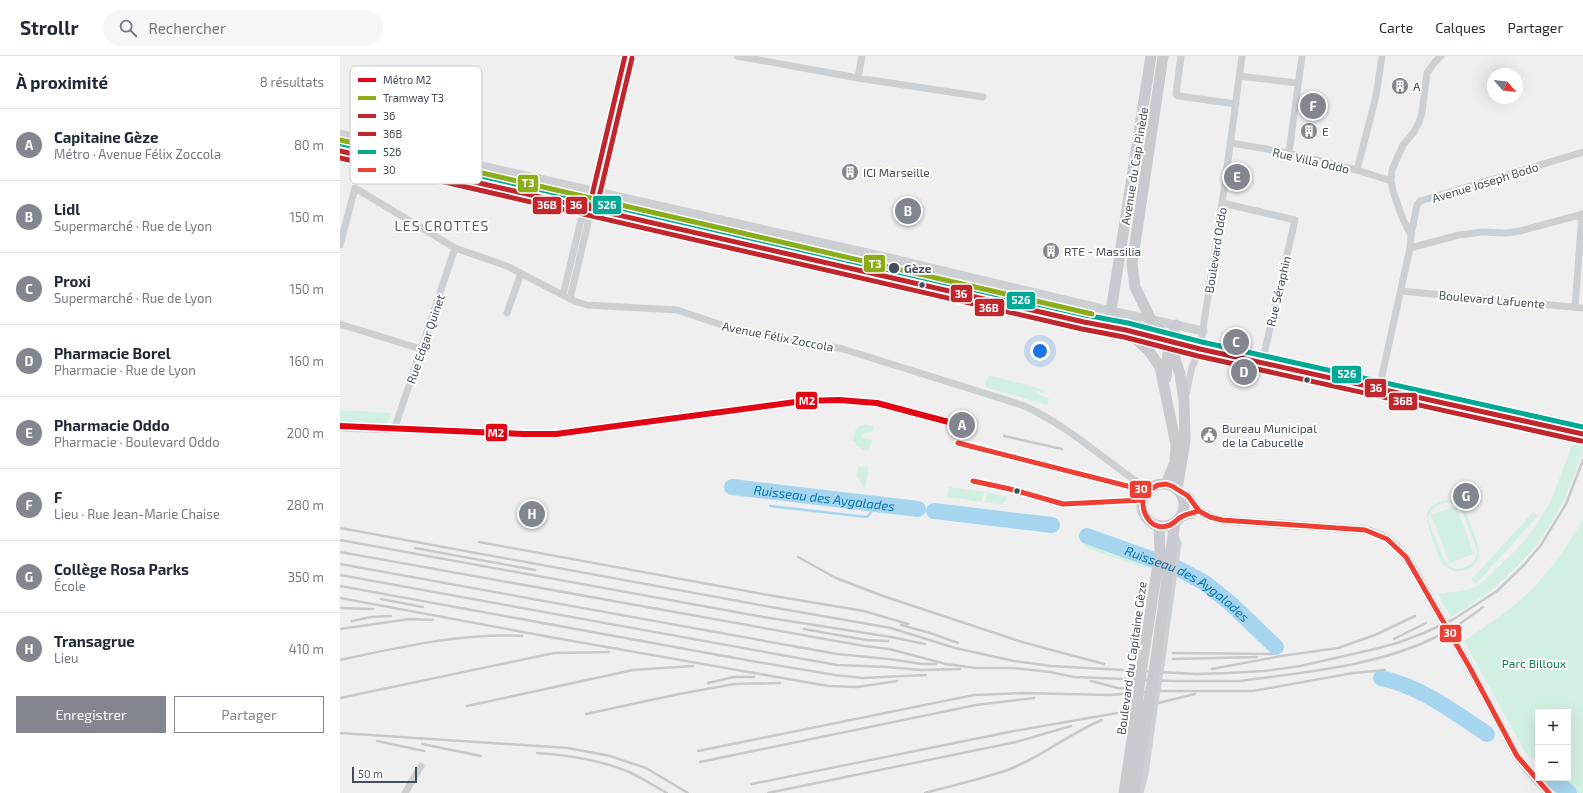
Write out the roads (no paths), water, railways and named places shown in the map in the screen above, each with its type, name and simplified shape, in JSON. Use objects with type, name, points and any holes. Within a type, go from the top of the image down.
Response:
[{"type":"main road","name":"Avenue du Cap Pinède","points":[[1111,311],[1151,56]]},
{"type":"main road","name":"Avenue du Cap Pinède","points":[[1163,56],[1132,264],[1135,287],[1151,320],[1169,341]]},
{"type":"main road","points":[[1111,311],[1126,330],[1150,351],[1160,366],[1176,445],[1175,463],[1166,484]]},
{"type":"main road","points":[[1165,386],[1169,341],[1176,325]]},
{"type":"main road","name":"Boulevard du Capitaine Gèze","points":[[1124,793],[1158,665],[1174,557],[1177,520],[1184,505],[1178,490],[1185,441],[1184,400],[1180,374],[1169,341]]},
{"type":"main road","points":[[1177,520],[1169,526],[1159,526],[1148,520],[1143,512],[1143,500],[1149,490],[1158,485],[1166,484],[1178,490]]},
{"type":"main road","name":"Boulevard du Capitaine Gèze","points":[[1134,793],[1146,711],[1142,665],[1160,552],[1159,526]]},
{"type":"street","points":[[570,299],[588,223],[589,208],[625,56]]},
{"type":"street","points":[[858,78],[862,56]]},
{"type":"street","points":[[1181,56],[1176,94],[1178,96],[1236,104]]},
{"type":"street","name":"Boulevard Oddo","points":[[1200,348],[1231,143],[1242,56]]},
{"type":"street","points":[[1289,153],[1297,83],[1302,56]]},
{"type":"street","points":[[1357,170],[1376,96],[1382,56]]},
{"type":"street","points":[[1379,389],[1410,248],[1411,235],[1402,216],[1391,181],[1395,161],[1403,144],[1414,132],[1420,118],[1427,73],[1441,56]]},
{"type":"street","points":[[740,57],[858,78],[983,97]]},
{"type":"street","points":[[1239,76],[1297,83]]},
{"type":"street","points":[[340,134],[350,136]]},
{"type":"street","name":"Rue Villa Oddo","points":[[1231,143],[1289,153],[1357,170],[1391,181]]},
{"type":"street","points":[[340,151],[350,153]]},
{"type":"street","name":"Avenue Joseph Bodo","points":[[1411,235],[1417,205],[1420,201],[1583,152]]},
{"type":"street","points":[[482,166],[885,257],[1111,311],[1202,331]]},
{"type":"street","points":[[482,184],[1084,322],[1126,330],[1262,363],[1582,433]]},
{"type":"street","name":"Avenue Félix Zoccola","points":[[340,245],[355,188],[456,248],[507,266],[570,299],[587,304],[677,310],[731,328],[843,349],[1022,405],[1050,419],[1124,474],[1149,490]]},
{"type":"street","name":"Rue Séraphin","points":[[1222,203],[1295,220],[1262,363]]},
{"type":"street","points":[[563,295],[581,220],[589,208]]},
{"type":"street","points":[[1410,248],[1458,235],[1482,232],[1506,233],[1520,231],[1583,214],[1579,307]]},
{"type":"street","name":"Rue Edgar Quinet","points":[[340,428],[394,430],[456,248]]},
{"type":"street","points":[[507,313],[521,273]]},
{"type":"street","name":"Boulevard Lafuente","points":[[1401,291],[1579,307]]},
{"type":"street","points":[[340,324],[421,349]]},
{"type":"street","name":"Boulevard du Capitaine Gèze","points":[[1184,400],[1192,367],[1200,348]]},
{"type":"street","points":[[1178,490],[1188,496],[1199,511],[1210,517],[1222,520],[1365,530],[1378,534],[1387,539],[1406,557],[1470,668],[1517,756],[1527,770],[1549,793]]},
{"type":"street","points":[[1177,520],[1199,511]]},
{"type":"street","name":"Boulevard du Capitaine Gèze","points":[[1140,793],[1145,774],[1146,711]]},
{"type":"street","points":[[405,793],[421,766]]},
{"type":"waterway","name":"Ruisseau des Aygalades","points":[[732,487],[918,509]]},
{"type":"waterway","points":[[770,506],[867,517],[873,510],[888,506]]},
{"type":"waterway","name":"Ruisseau des Aygalades","points":[[934,511],[1052,525]]},
{"type":"waterway","name":"Ruisseau des Aygalades","points":[[1087,536],[1179,569],[1205,583],[1230,603],[1276,647]]},
{"type":"waterway","name":"Ruisseau des Aygalades","points":[[1381,678],[1410,687],[1436,701],[1487,734]]},
{"type":"waterway","name":"Ruisseau des Aygalades","points":[[1555,781],[1569,793]]},
{"type":"railway","points":[[1004,436],[1062,449]]},
{"type":"railway","points":[[340,528],[891,628],[955,648],[1014,661],[1051,666],[1196,674],[1229,673],[1264,671],[1300,666],[1375,649],[1424,633],[1454,619],[1497,591],[1524,565],[1541,545],[1566,504],[1583,460]]},
{"type":"railway","points":[[340,540],[763,617],[891,637],[925,644]]},
{"type":"railway","points":[[479,542],[864,611],[908,624]]},
{"type":"railway","points":[[415,548],[535,570]]},
{"type":"railway","points":[[340,552],[864,646],[889,649],[946,664],[976,668],[1014,668],[1050,672],[1074,677],[1175,681],[1244,681]]},
{"type":"railway","points":[[798,557],[836,578],[883,596],[1022,642],[1104,664]]},
{"type":"railway","points":[[340,564],[837,654],[922,664],[936,664]]},
{"type":"railway","points":[[340,575],[837,665],[921,670],[960,669]]},
{"type":"railway","points":[[340,586],[835,675],[862,678],[926,675]]},
{"type":"railway","points":[[340,598],[828,686],[857,687],[897,681]]},
{"type":"railway","points":[[381,599],[423,607]]},
{"type":"railway","points":[[1240,681],[1339,667],[1388,656],[1440,635],[1483,607]]},
{"type":"railway","points":[[340,608],[373,609]]},
{"type":"railway","points":[[352,621],[371,617],[391,616]]},
{"type":"railway","points":[[1212,669],[1281,656],[1338,648],[1375,635],[1415,616]]},
{"type":"railway","points":[[340,629],[410,619],[433,620]]},
{"type":"railway","points":[[1394,639],[1426,623]]},
{"type":"railway","points":[[901,625],[958,643]]},
{"type":"railway","points":[[804,629],[866,640],[888,641]]},
{"type":"railway","points":[[340,660],[408,646],[453,639],[522,636]]},
{"type":"railway","points":[[340,698],[554,653],[609,652]]},
{"type":"railway","points":[[1173,653],[1273,654]]},
{"type":"railway","points":[[1173,659],[1257,657]]},
{"type":"railway","points":[[467,706],[633,670],[693,666]]},
{"type":"railway","points":[[698,751],[974,695],[1023,693],[1109,695],[1161,691],[1253,691],[1353,673],[1385,670]]},
{"type":"railway","points":[[708,683],[734,677],[754,677]]},
{"type":"railway","points":[[1091,681],[1128,689]]},
{"type":"railway","points":[[586,714],[734,684],[780,683]]},
{"type":"railway","points":[[752,784],[1014,731],[1117,713],[1195,694]]},
{"type":"railway","points":[[700,762],[976,705],[1034,698]]},
{"type":"railway","points":[[925,793],[979,779],[1010,769],[1034,758],[1079,731],[1102,720]]},
{"type":"railway","points":[[768,793],[1016,742],[1071,726]]},
{"type":"railway","points":[[340,733],[568,748],[610,756],[646,768],[688,793]]},
{"type":"railway","points":[[377,741],[424,751]]},
{"type":"railway","points":[[422,744],[481,756]]},
{"type":"railway","points":[[537,753],[560,755],[607,764],[629,772],[667,793]]},
{"type":"metro line","name":"M2","points":[[340,426],[523,434],[556,434],[803,401],[839,400],[877,403],[960,425]]},
{"type":"tram line","name":"T3","points":[[340,140],[350,142]]},
{"type":"tram line","name":"T3","points":[[482,173],[1092,314]]},
{"type":"place","name":"A","points":[[1400,86]]},
{"type":"place","name":"F","points":[[1313,106]]},
{"type":"place","name":"E","points":[[1309,131]]},
{"type":"place","name":"ICI Marseille","points":[[850,172]]},
{"type":"place","name":"Pharmacie Oddo","points":[[1237,177]]},
{"type":"place","name":"Lidl","points":[[908,211]]},
{"type":"place","name":"RTE - Massilia","points":[[1051,251]]},
{"type":"place","name":"Gèze","points":[[894,268]]},
{"type":"place","name":"Proxi","points":[[1236,342]]},
{"type":"place","name":"Pharmacie Borel","points":[[1244,372]]},
{"type":"place","name":"Capitaine Gèze","points":[[962,425]]},
{"type":"place","name":"Bureau Municipal de la Cabucelle","points":[[1209,435]]},
{"type":"place","name":"Collège Rosa Parks","points":[[1466,496]]},
{"type":"place","name":"Transagrue","points":[[532,514]]},
{"type":"district","name":"LES CROTTES","points":[[442,225]]},
{"type":"park label","name":"Parc Billoux","points":[[1534,663]]}]
